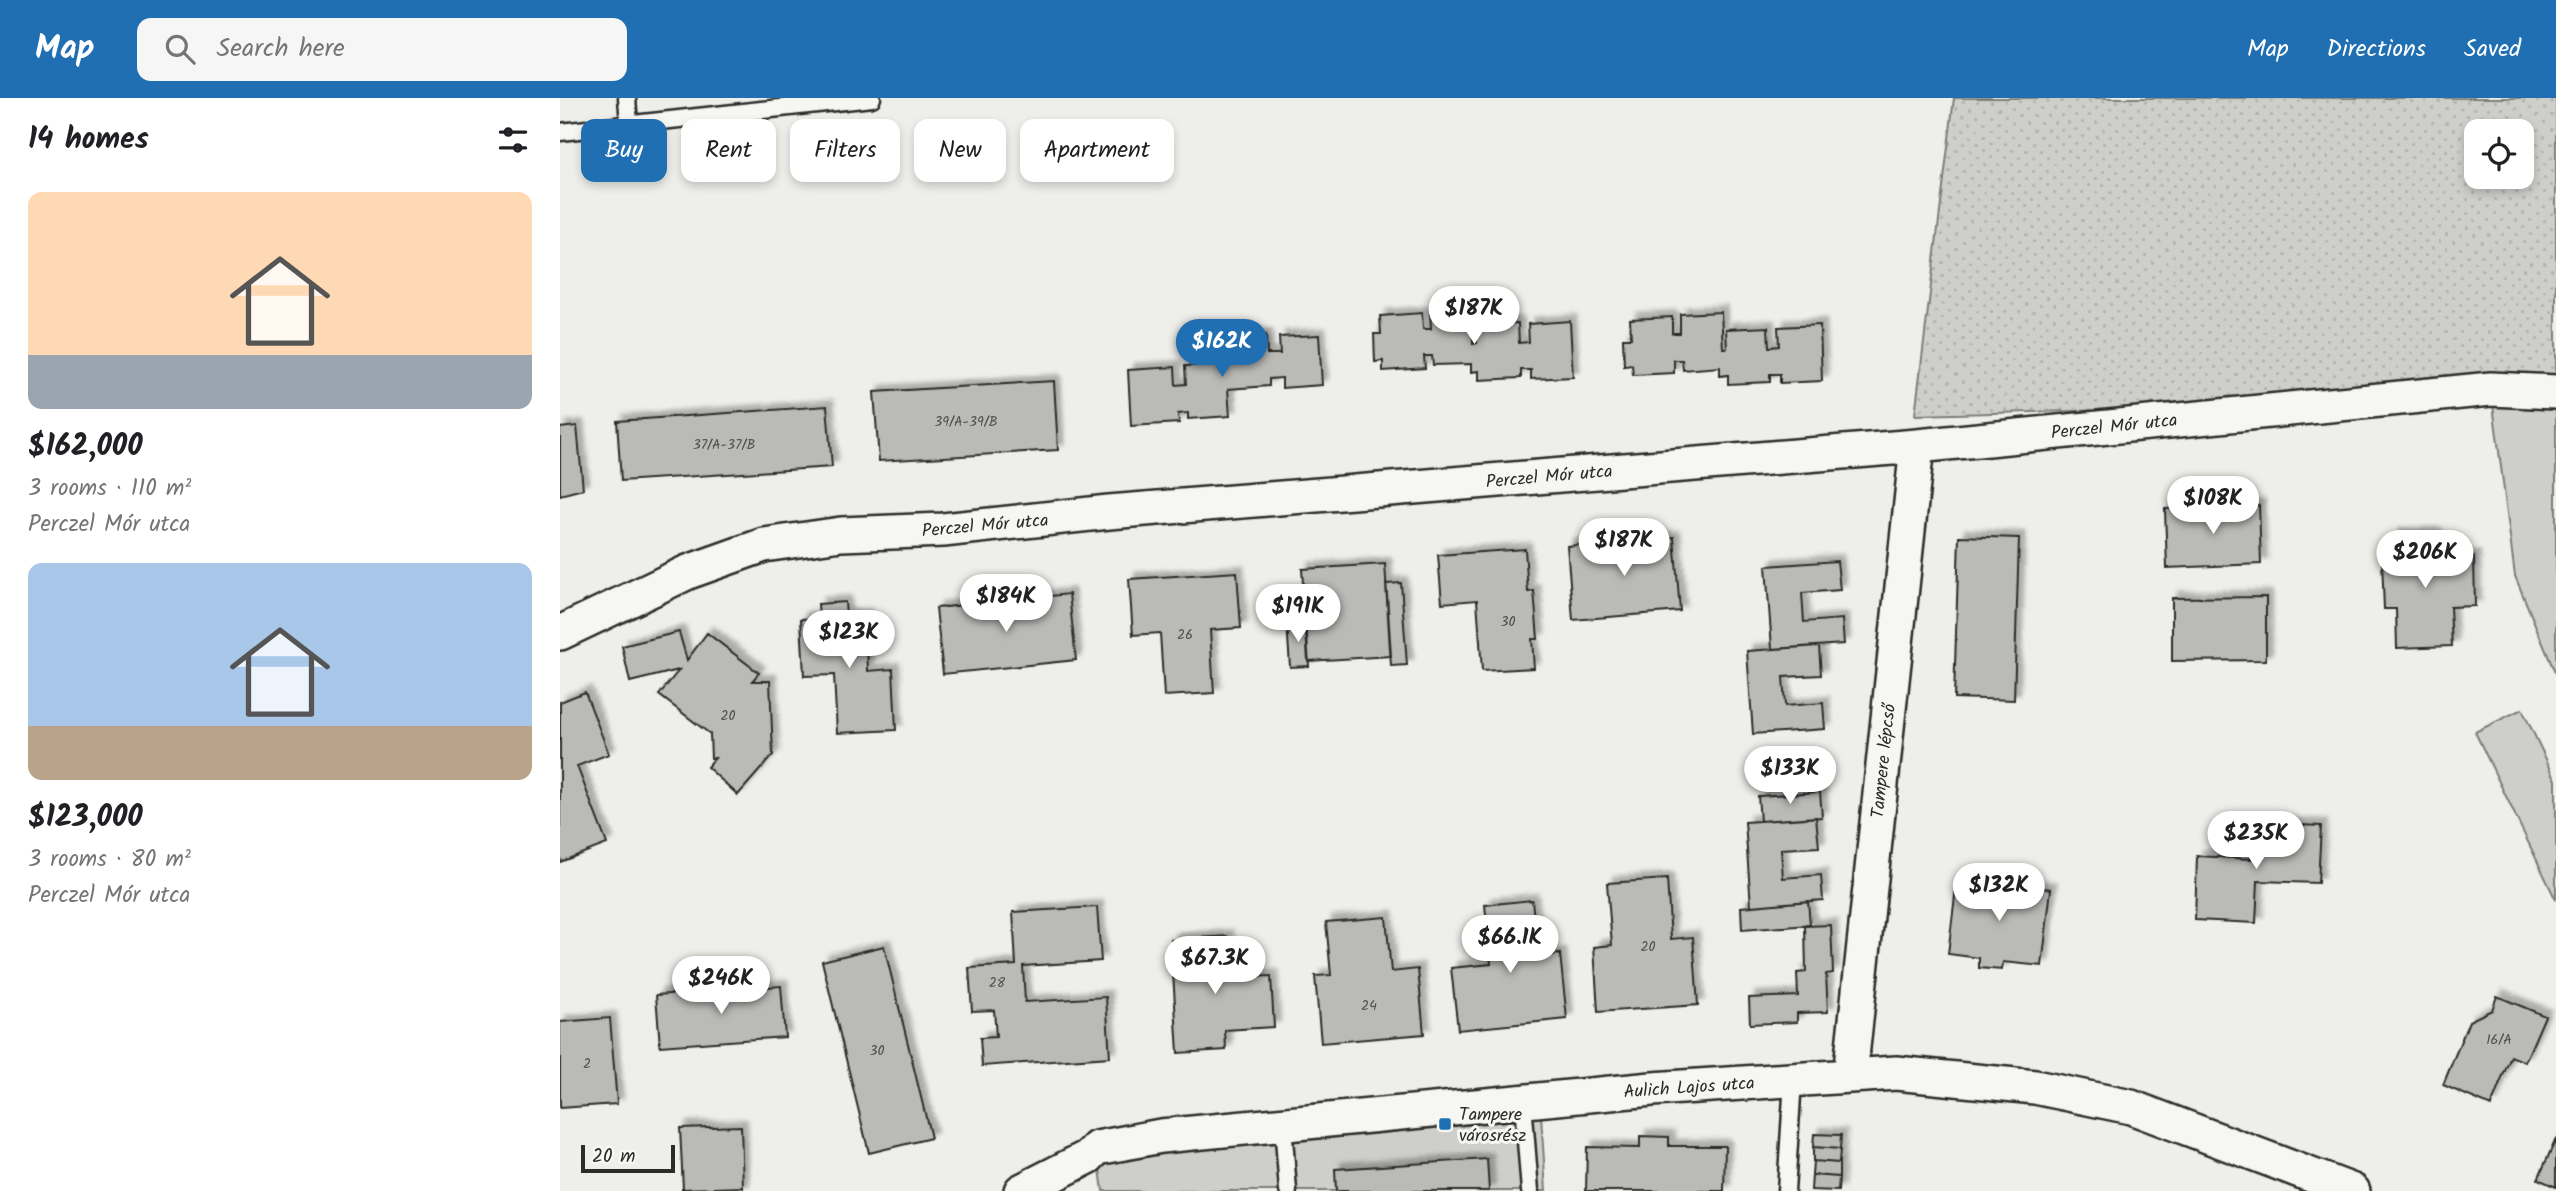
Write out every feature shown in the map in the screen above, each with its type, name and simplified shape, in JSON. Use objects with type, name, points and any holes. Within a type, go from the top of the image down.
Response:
[{"type":"street","name":"Perczel Mór utca","points":[[560,633],[688,572],[764,545],[841,534],[943,530],[1105,515],[1109,512],[1917,446],[2491,389],[2556,393]]},
{"type":"street","name":"Tampere lépcső","points":[[1850,1076],[1917,446]]},
{"type":"street","name":"Aulich Lajos utca","points":[[1021,1191],[1088,1157],[1097,1148],[1161,1136],[1652,1089],[1896,1073],[1975,1078],[2035,1087],[2131,1107],[2353,1191]]},
{"type":"lane","points":[[627,98],[629,119]]},
{"type":"lane","points":[[667,120],[872,98]]},
{"type":"lane","points":[[560,132],[581,130]]},
{"type":"lane","points":[[1786,1191],[1793,1080]]},
{"type":"lane","points":[[1523,1103],[1530,1191]]},
{"type":"lane","points":[[1283,1124],[1288,1191]]},
{"type":"shaded area","points":[[1954,98],[2556,98],[2556,399],[1915,415]]},
{"type":"shaded area","points":[[2491,389],[2556,392],[2556,675],[2515,576]]},
{"type":"shaded area","points":[[2522,709],[2556,780],[2556,900],[2475,732]]},
{"type":"shaded area","points":[[1540,1101],[1546,1191],[1103,1191],[1097,1148]]},
{"type":"building","points":[[1472,308],[1473,344],[1477,343],[1476,325],[1518,323],[1519,343],[1529,342],[1528,324],[1570,321],[1573,377],[1531,379],[1531,370],[1521,370],[1521,378],[1479,380],[1479,371],[1471,372],[1471,364],[1433,365],[1432,356],[1424,356],[1425,368],[1383,371],[1383,361],[1375,362],[1374,334],[1381,334],[1380,316],[1422,313],[1423,329],[1431,329],[1430,310]]},
{"type":"building","points":[[1721,312],[1723,348],[1727,348],[1726,329],[1768,327],[1769,347],[1779,346],[1778,327],[1820,325],[1822,381],[1780,383],[1780,374],[1770,374],[1770,382],[1728,384],[1728,375],[1720,376],[1720,367],[1683,370],[1682,360],[1674,360],[1674,373],[1633,375],[1632,365],[1624,366],[1623,338],[1631,338],[1630,319],[1672,317],[1672,333],[1680,333],[1680,314]]},
{"type":"building","points":[[1266,335],[1267,354],[1280,354],[1279,337],[1319,335],[1322,385],[1282,388],[1282,378],[1269,379],[1269,386],[1228,389],[1230,416],[1188,419],[1188,413],[1178,414],[1179,423],[1131,426],[1128,370],[1175,367],[1176,385],[1186,384],[1185,366],[1224,364],[1222,338]]},
{"type":"building","points":[[1054,381],[1058,450],[879,461],[874,392]]},
{"type":"building","points":[[827,406],[832,467],[621,481],[617,421]]},
{"type":"building","points":[[577,426],[583,489],[560,495],[560,428]]},
{"type":"building","points":[[2259,505],[2261,564],[2167,568],[2165,509]]},
{"type":"building","points":[[2436,534],[2436,558],[2474,557],[2475,606],[2450,607],[2452,646],[2397,648],[2396,609],[2384,609],[2382,560],[2394,560],[2393,535]]},
{"type":"building","points":[[1959,536],[2019,538],[2014,700],[1954,698]]},
{"type":"building","points":[[1674,537],[1680,611],[1573,620],[1567,546]]},
{"type":"building","points":[[1525,549],[1528,592],[1534,591],[1538,639],[1532,639],[1534,668],[1482,671],[1477,600],[1442,603],[1438,555]]},
{"type":"building","points":[[1837,561],[1840,590],[1802,593],[1804,622],[1842,619],[1844,644],[1772,649],[1766,566]]},
{"type":"building","points":[[1385,564],[1391,656],[1308,661],[1302,569]]},
{"type":"building","points":[[1237,572],[1241,628],[1210,630],[1214,693],[1164,696],[1160,633],[1133,635],[1129,579]]},
{"type":"building","points":[[1401,583],[1407,665],[1391,666],[1386,584]]},
{"type":"building","points":[[1069,594],[1076,660],[943,674],[936,608]]},
{"type":"building","points":[[2266,597],[2266,660],[2172,661],[2172,598]]},
{"type":"building","points":[[845,602],[846,617],[866,616],[868,671],[893,669],[896,730],[837,733],[834,675],[804,676],[801,619],[819,618],[818,604]]},
{"type":"building","points":[[1306,621],[1309,666],[1290,667],[1287,622]]},
{"type":"building","points":[[679,632],[687,660],[707,633],[759,673],[752,681],[770,681],[773,755],[738,795],[707,767],[715,758],[711,758],[710,734],[659,695],[679,670],[630,682],[622,646]]},
{"type":"building","points":[[1819,646],[1821,675],[1783,677],[1785,706],[1823,703],[1825,729],[1753,734],[1747,651]]},
{"type":"building","points":[[585,692],[609,754],[577,766],[607,844],[560,862],[560,702]]},
{"type":"building","points":[[1820,792],[1822,817],[1760,821],[1758,796]]},
{"type":"building","points":[[1816,817],[1819,847],[1781,849],[1783,878],[1821,875],[1823,900],[1751,906],[1745,822]]},
{"type":"building","points":[[2252,823],[2321,826],[2318,883],[2258,881],[2256,923],[2195,920],[2197,856],[2251,859]]},
{"type":"building","points":[[1667,879],[1671,939],[1693,937],[1698,1005],[1598,1012],[1594,947],[1612,945],[1607,883]]},
{"type":"building","points":[[1957,879],[2051,889],[2042,966],[2003,962],[2002,970],[1979,968],[1979,958],[1948,954]]},
{"type":"building","points":[[1532,900],[1538,957],[1560,954],[1567,1019],[1458,1030],[1451,968],[1491,964],[1485,905]]},
{"type":"building","points":[[1808,901],[1810,925],[1742,930],[1741,907]]},
{"type":"building","points":[[1097,907],[1101,961],[1023,966],[1025,1002],[1106,997],[1110,1057],[982,1066],[980,1038],[996,1037],[994,1010],[972,1011],[969,968],[1016,965],[1013,912]]},
{"type":"building","points":[[1386,917],[1391,972],[1418,969],[1424,1034],[1321,1043],[1315,976],[1331,975],[1326,922]]},
{"type":"building","points":[[1831,925],[1833,973],[1826,974],[1828,1012],[1797,1013],[1797,1022],[1750,1024],[1749,998],[1798,996],[1797,973],[1806,972],[1805,926]]},
{"type":"building","points":[[1227,936],[1230,978],[1271,976],[1274,1027],[1225,1030],[1226,1050],[1178,1053],[1171,940]]},
{"type":"building","points":[[884,946],[931,1138],[869,1153],[822,961]]},
{"type":"building","points":[[781,986],[785,1037],[660,1046],[656,995]]},
{"type":"building","points":[[2497,996],[2545,1016],[2525,1062],[2511,1056],[2491,1106],[2443,1085],[2469,1021],[2492,1010]]},
{"type":"building","points":[[610,1018],[617,1104],[560,1108],[560,1022]]},
{"type":"building","points":[[741,1126],[743,1187],[683,1189],[680,1128]]},
{"type":"building","points":[[1814,1134],[1841,1135],[1840,1149],[1813,1147]]},
{"type":"building","points":[[1640,1136],[1669,1137],[1669,1146],[1725,1146],[1724,1191],[1586,1191],[1587,1147],[1640,1148]]},
{"type":"building","points":[[2556,1139],[2556,1187],[2538,1179]]},
{"type":"building","points":[[1813,1147],[1840,1149],[1839,1163],[1813,1161]]},
{"type":"building","points":[[1487,1159],[1489,1191],[1336,1191],[1335,1169]]},
{"type":"building","points":[[1813,1161],[1839,1163],[1839,1177],[1812,1175]]},
{"type":"building","points":[[1812,1175],[1839,1177],[1838,1191],[1811,1190]]},
{"type":"building","points":[[743,1187],[743,1191],[682,1191],[682,1189]]},
{"type":"place","name":"Tampere városrész","points":[[1445,1124]]}]
